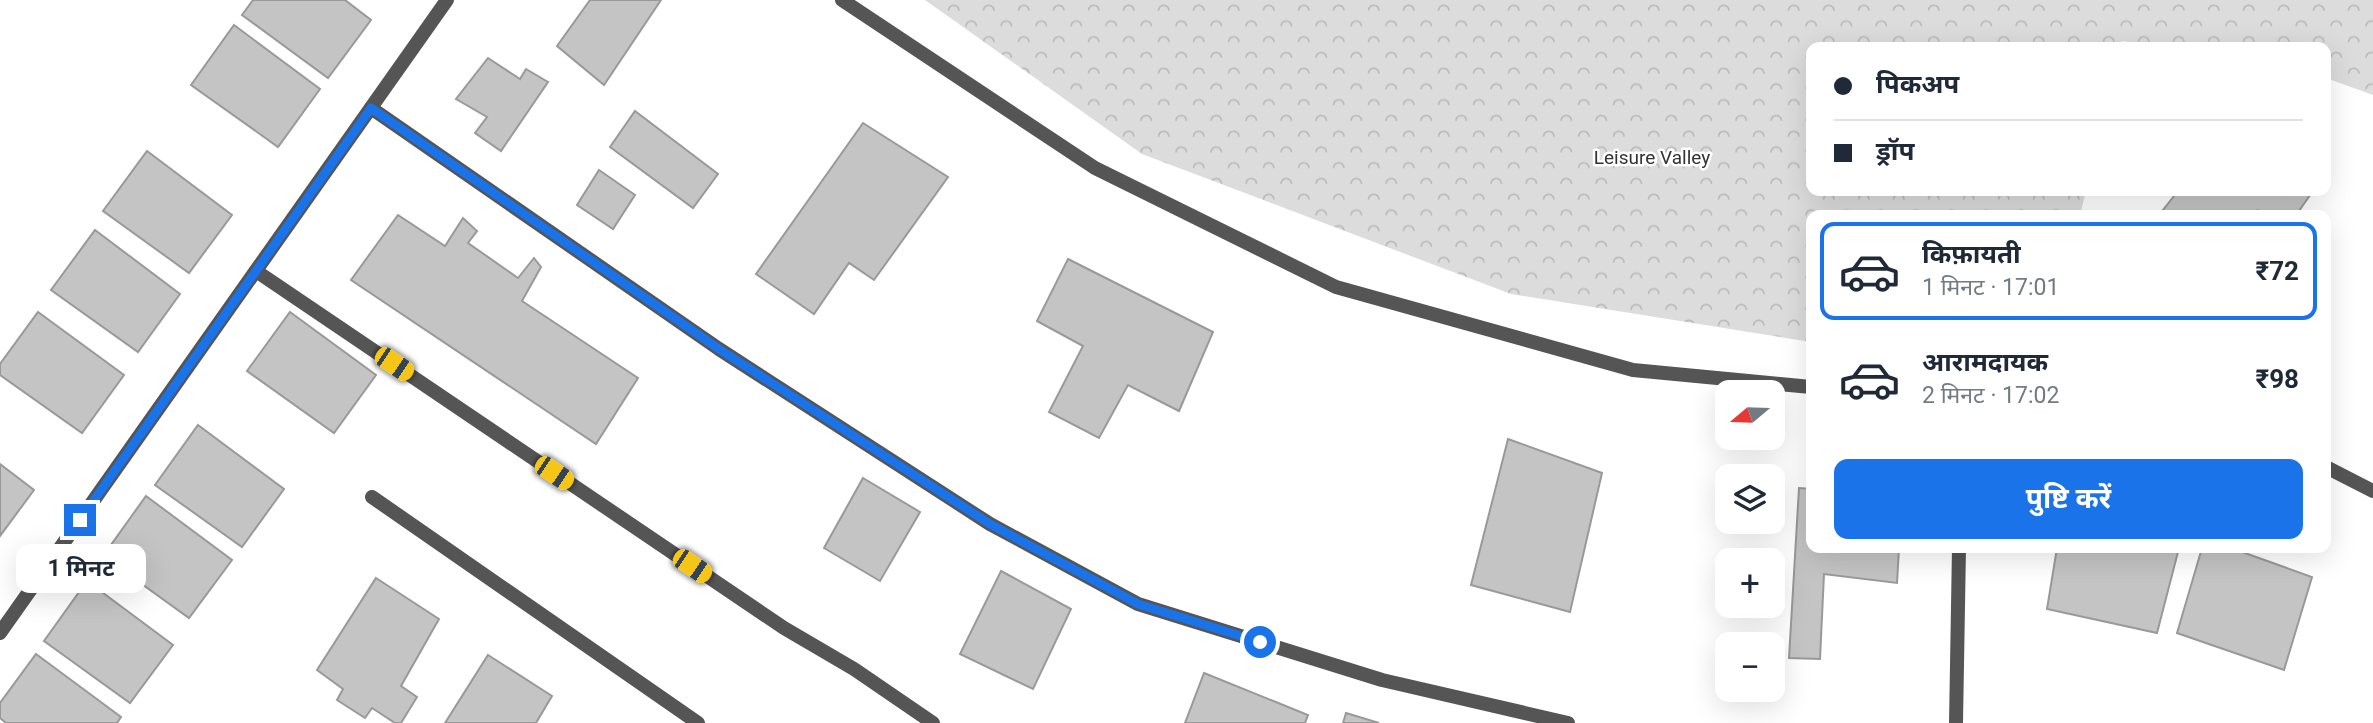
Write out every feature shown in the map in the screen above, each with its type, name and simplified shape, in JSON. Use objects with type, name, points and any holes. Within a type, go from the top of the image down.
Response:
[{"type":"street","points":[[0,633],[447,0]]},
{"type":"street","points":[[842,0],[1095,168],[1336,287],[1633,370],[1806,387]]},
{"type":"street","points":[[371,108],[730,356],[990,524],[1138,604],[1382,680],[1568,723]]},
{"type":"street","points":[[256,271],[784,628],[854,669],[933,723]]},
{"type":"street","points":[[2331,470],[2373,491]]},
{"type":"street","points":[[372,497],[698,723]]},
{"type":"street","points":[[1956,723],[1959,553]]},
{"type":"green space","name":"Leisure Valley","points":[[925,0],[2373,0],[2373,95],[2331,80],[2331,42],[1806,42],[1806,196],[2085,196],[2081,210],[1806,210],[1806,341],[1511,294],[1142,154]]},
{"type":"building","points":[[253,0],[345,0],[371,20],[328,78],[242,15]]},
{"type":"building","points":[[590,0],[661,0],[604,85],[557,46]]},
{"type":"building","points":[[234,25],[320,89],[278,147],[191,85]]},
{"type":"building","points":[[488,58],[520,79],[526,69],[548,82],[501,151],[475,133],[487,117],[456,99]]},
{"type":"building","points":[[635,111],[718,174],[693,208],[610,147]]},
{"type":"building","points":[[863,123],[948,177],[874,280],[849,263],[814,314],[756,274]]},
{"type":"building","points":[[147,151],[232,215],[189,273],[103,211]]},
{"type":"building","points":[[599,170],[635,195],[613,229],[577,205]]},
{"type":"building","points":[[2174,196],[2309,196],[2300,210],[2163,210]]},
{"type":"building","points":[[398,215],[445,246],[463,218],[477,231],[468,243],[518,278],[534,258],[541,267],[522,301],[638,378],[596,444],[351,280]]},
{"type":"building","points":[[95,230],[180,294],[138,352],[51,290]]},
{"type":"building","points":[[1068,259],[1213,332],[1179,411],[1128,385],[1099,438],[1049,412],[1083,346],[1037,321]]},
{"type":"building","points":[[38,312],[124,375],[82,433],[0,375],[0,364]]},
{"type":"building","points":[[290,312],[376,375],[334,433],[247,371]]},
{"type":"building","points":[[198,425],[284,489],[242,547],[155,485]]},
{"type":"building","points":[[1508,439],[1602,473],[1570,612],[1471,585]]},
{"type":"building","points":[[0,464],[34,490],[0,536]]},
{"type":"building","points":[[863,478],[920,512],[880,581],[824,548]]},
{"type":"building","points":[[1799,488],[1806,489],[1806,553],[1899,553],[1897,583],[1824,574],[1820,659],[1789,658]]},
{"type":"building","points":[[146,496],[232,560],[189,618],[103,556]]},
{"type":"building","points":[[2056,553],[2178,553],[2157,633],[2047,609]]},
{"type":"building","points":[[2201,553],[2245,553],[2312,577],[2284,670],[2177,633]]},
{"type":"building","points":[[1001,571],[1071,609],[1033,689],[960,654]]},
{"type":"building","points":[[376,578],[439,619],[401,686],[417,697],[401,723],[395,723],[372,708],[365,718],[337,700],[343,689],[317,670]]},
{"type":"building","points":[[87,581],[173,645],[130,703],[44,641]]},
{"type":"building","points":[[36,654],[121,717],[117,723],[6,723],[0,718],[0,703]]},
{"type":"building","points":[[488,655],[552,696],[536,723],[445,723]]},
{"type":"building","points":[[1204,673],[1308,715],[1305,723],[1185,723]]},
{"type":"building","points":[[1346,713],[1379,723],[1343,723]]},
{"type":"route","points":[[80,520],[371,108],[719,349],[990,524],[1138,604],[1260,642]]}]
